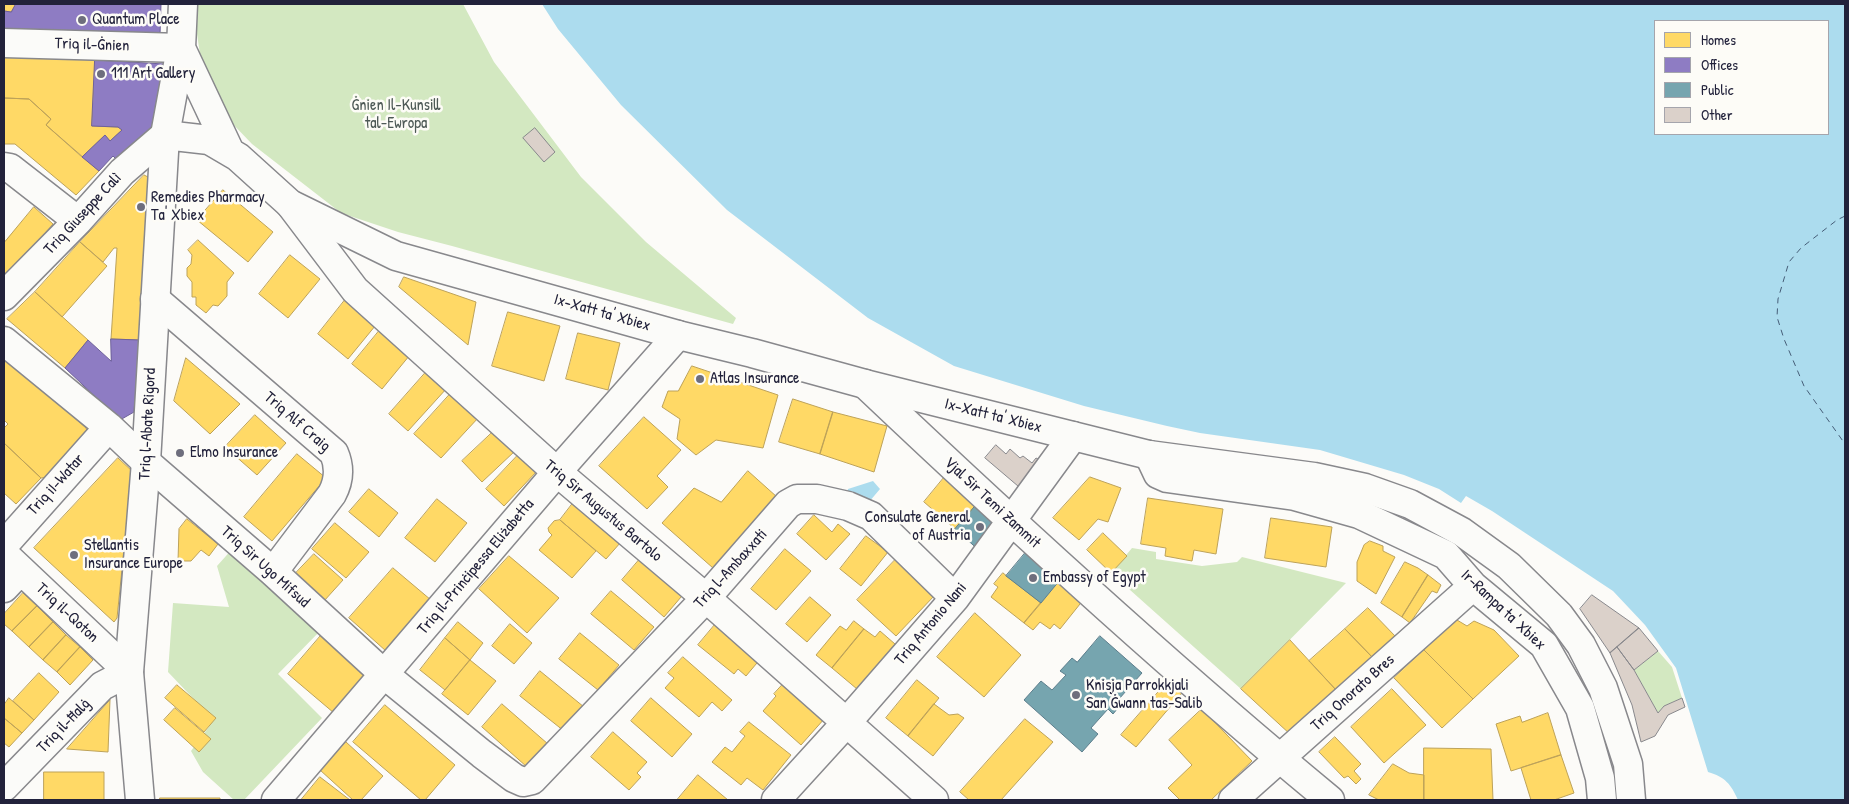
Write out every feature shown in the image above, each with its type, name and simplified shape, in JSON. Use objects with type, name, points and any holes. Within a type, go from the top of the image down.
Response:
[{"type":"street","name":"Triq l-Abate Rigord","points":[[140,800],[129,672],[146,462],[164,135],[181,48],[183,4]]},
{"type":"street","name":"Triq il-Ġnien","points":[[4,42],[181,48]]},
{"type":"street","name":"Ix-Xatt ta' Xbiex","points":[[181,48],[230,152]]},
{"type":"street","name":"Ix-Xatt ta' Xbiex","points":[[164,135],[209,140],[238,157],[290,204],[396,256],[678,335],[1149,455],[1314,478],[1365,488],[1410,504],[1462,532],[1509,566],[1559,615],[1581,645],[1603,688],[1628,764],[1631,800]]},
{"type":"street","name":"Triq Giuseppe Calì","points":[[4,296],[78,221],[122,172],[164,135]]},
{"type":"street","points":[[4,167],[10,168],[78,221]]},
{"type":"street","name":"Triq Sir Augustus Bartolo","points":[[290,204],[355,290],[556,472],[706,598],[934,800]]},
{"type":"street","name":"Triq Alf Craig","points":[[155,299],[334,453],[338,482],[332,494],[273,572]]},
{"type":"street","name":"Triq il-Prinċipessa Eliżabetta","points":[[276,800],[385,675],[556,472],[678,335]]},
{"type":"street","name":"Triq Sir Ugo Mifsud","points":[[4,341],[108,426],[146,462],[273,572],[385,675],[514,778],[522,782],[532,780]]},
{"type":"street","name":"Vjal Sir Temi Zammit","points":[[865,384],[1010,522],[1279,758],[1330,800]]},
{"type":"street","name":"Triq iI-Watar","points":[[4,545],[12,516],[108,426]]},
{"type":"street","name":"Triq Antonio Nani","points":[[776,800],[955,598],[1073,436]]},
{"type":"street","name":"Ir-Rampa ta' Xbiex","points":[[1149,455],[1158,474],[1167,478],[1295,496],[1359,514],[1446,555],[1473,586],[1544,645],[1580,708],[1600,778],[1602,800]]},
{"type":"street","name":"Triq l-Ambaxxati","points":[[532,780],[706,598],[788,504],[797,499],[806,498],[848,506],[871,516],[955,598]]},
{"type":"street","name":"Triq il-Qoton","points":[[10,570],[129,672]]},
{"type":"street","name":"Triq Onorato Bres","points":[[1232,800],[1473,586]]},
{"type":"street","points":[[122,800],[129,672]]},
{"type":"street","name":"Triq il-Ħalġ","points":[[4,787],[102,686],[129,672]]},
{"type":"green space","name":"Ġnien Il-Kunsill tal-Ewropa","points":[[196,4],[463,4],[494,62],[581,177],[646,242],[736,318],[733,324],[398,232],[341,213],[252,144],[229,120],[202,68],[196,27]]},
{"type":"green space","points":[[234,547],[322,629],[278,674],[322,718],[244,800],[234,800],[203,772],[191,751],[211,724],[207,713],[168,672],[173,603],[229,607],[217,566]]},
{"type":"green space","points":[[1132,548],[1156,552],[1156,559],[1202,566],[1237,562],[1242,557],[1346,583],[1241,689],[1111,573]]},
{"type":"green space","points":[[1658,651],[1672,667],[1682,698],[1664,706],[1658,713],[1634,670]]},
{"type":"water","points":[[542,4],[1845,4],[1845,800],[1738,800],[1727,782],[1719,776],[1708,772],[1676,668],[1645,625],[1613,591],[1492,511],[1466,496],[1461,503],[1439,489],[1404,475],[1320,450],[1200,433],[1167,426],[1084,406],[954,366],[868,318],[727,210],[621,105],[558,29]]},
{"type":"water","points":[[873,481],[880,489],[869,502],[846,496],[848,489]]},
{"type":"building: Homes","points":[[4,4],[16,4],[11,12],[4,11]]},
{"type":"building: Homes","points":[[4,56],[95,60],[92,126],[118,127],[122,130],[110,141],[105,135],[82,157],[46,125],[51,119],[29,99],[4,98]]},
{"type":"building: Homes","points":[[4,98],[29,99],[51,119],[46,125],[99,171],[76,195],[15,144],[4,144]]},
{"type":"building: Homes","points":[[144,175],[152,179],[140,340],[111,339],[117,248],[114,248],[103,262],[80,242]]},
{"type":"building: Homes","points":[[223,190],[273,232],[248,262],[197,220]]},
{"type":"building: Homes","points":[[34,207],[53,224],[4,280],[4,239],[5,241]]},
{"type":"building: Homes","points":[[198,240],[234,273],[227,282],[227,296],[218,306],[213,305],[206,313],[196,305],[196,297],[192,297],[192,282],[187,276],[187,268],[191,264],[192,255],[188,250]]},
{"type":"building: Homes","points":[[80,242],[107,266],[62,317],[35,292]]},
{"type":"building: Homes","points":[[290,255],[320,279],[288,318],[259,294]]},
{"type":"building: Homes","points":[[404,277],[476,302],[468,345],[399,287]]},
{"type":"building: Homes","points":[[35,292],[88,340],[65,368],[7,319]]},
{"type":"building: Homes","points":[[349,295],[380,320],[348,359],[318,334]]},
{"type":"building: Homes","points":[[508,312],[560,326],[544,381],[492,366]]},
{"type":"building: Homes","points":[[384,325],[414,350],[382,389],[352,364]]},
{"type":"building: Homes","points":[[578,333],[620,343],[608,390],[566,379]]},
{"type":"building: Homes","points":[[4,355],[86,428],[88,434],[49,477],[41,478],[4,443],[4,428],[8,424],[4,420]]},
{"type":"building: Homes","points":[[186,358],[240,404],[210,434],[174,401]]},
{"type":"building: Homes","points":[[692,366],[778,395],[763,448],[716,440],[696,455],[677,439],[680,419],[662,407],[668,391],[678,391]]},
{"type":"building: Homes","points":[[427,371],[447,388],[408,431],[389,414]]},
{"type":"building: Homes","points":[[452,392],[479,417],[441,458],[414,434]]},
{"type":"building: Homes","points":[[793,399],[833,412],[820,454],[779,442]]},
{"type":"building: Homes","points":[[833,412],[887,426],[874,472],[820,454]]},
{"type":"building: Homes","points":[[255,415],[286,443],[257,475],[225,447]]},
{"type":"building: Homes","points":[[644,417],[681,450],[657,476],[668,487],[647,509],[599,466]]},
{"type":"building: Homes","points":[[495,430],[515,451],[482,482],[462,461]]},
{"type":"building: Homes","points":[[4,443],[41,478],[16,504],[4,493]]},
{"type":"building: Homes","points":[[520,453],[538,470],[504,506],[486,489]]},
{"type":"building: Homes","points":[[297,454],[326,478],[272,541],[244,517]]},
{"type":"building: Homes","points":[[118,458],[132,471],[117,618],[114,622],[34,548]]},
{"type":"building: Homes","points":[[748,471],[777,497],[713,568],[662,523],[694,488],[721,502]]},
{"type":"building: Homes","points":[[947,474],[979,502],[955,529],[924,502]]},
{"type":"building: Homes","points":[[1090,477],[1121,488],[1108,522],[1098,519],[1079,540],[1053,518]]},
{"type":"building: Homes","points":[[369,489],[398,513],[379,537],[349,512]]},
{"type":"building: Homes","points":[[580,494],[628,534],[606,559],[560,520]]},
{"type":"building: Homes","points":[[1148,498],[1223,509],[1216,554],[1194,550],[1192,561],[1165,556],[1166,548],[1141,544]]},
{"type":"building: Homes","points":[[437,499],[467,523],[435,562],[405,538]]},
{"type":"building: Homes","points":[[814,515],[832,532],[838,524],[850,534],[826,560],[797,534]]},
{"type":"building: Homes","points":[[1271,518],[1332,527],[1326,567],[1265,558]]},
{"type":"building: Homes","points":[[187,519],[218,544],[209,556],[201,550],[191,561],[178,561],[179,529]]},
{"type":"building: Homes","points":[[560,520],[596,551],[572,578],[539,550],[552,535],[548,528],[554,521]]},
{"type":"building: Homes","points":[[335,523],[369,552],[346,578],[312,549]]},
{"type":"building: Homes","points":[[1103,533],[1127,556],[1111,573],[1087,550]]},
{"type":"building: Homes","points":[[866,536],[888,552],[861,586],[840,569]]},
{"type":"building: Homes","points":[[1370,541],[1383,546],[1383,551],[1395,557],[1376,594],[1357,581],[1357,562],[1364,545]]},
{"type":"building: Homes","points":[[785,549],[811,571],[776,610],[751,589]]},
{"type":"building: Homes","points":[[645,553],[687,590],[664,617],[622,580]]},
{"type":"building: Homes","points":[[314,554],[343,580],[324,601],[295,574]]},
{"type":"building: Homes","points":[[509,556],[559,598],[527,633],[479,589]]},
{"type":"building: Homes","points":[[896,559],[935,595],[896,636],[857,600]]},
{"type":"building: Homes","points":[[1405,562],[1428,575],[1402,617],[1381,603]]},
{"type":"building: Homes","points":[[393,568],[431,600],[386,651],[349,618]]},
{"type":"building: Homes","points":[[1003,573],[1041,603],[1024,623],[991,597],[998,587],[994,584]]},
{"type":"building: Homes","points":[[1428,575],[1441,585],[1437,593],[1432,591],[1410,623],[1402,617]]},
{"type":"building: Homes","points":[[1060,580],[1084,599],[1060,629],[1054,624],[1050,629],[1040,622],[1033,630],[1024,623]]},
{"type":"building: Homes","points":[[611,591],[654,627],[634,650],[591,614]]},
{"type":"building: Homes","points":[[23,593],[37,606],[12,631],[4,624],[4,614]]},
{"type":"building: Homes","points":[[810,597],[831,615],[807,642],[786,624]]},
{"type":"building: Homes","points":[[37,606],[53,622],[29,647],[12,631]]},
{"type":"building: Homes","points":[[1368,608],[1396,637],[1373,658],[1345,629]]},
{"type":"building: Homes","points":[[975,613],[1021,655],[984,697],[937,657]]},
{"type":"building: Homes","points":[[1457,620],[1467,626],[1474,621],[1494,630],[1519,656],[1473,699],[1424,650]]},
{"type":"building: Homes","points":[[718,621],[762,657],[746,676],[738,669],[734,674],[698,645]]},
{"type":"building: Homes","points":[[854,621],[864,629],[832,668],[816,655],[840,626],[846,630]]},
{"type":"building: Homes","points":[[53,622],[66,635],[43,660],[29,647]]},
{"type":"building: Homes","points":[[458,622],[483,643],[470,660],[445,638]]},
{"type":"building: Homes","points":[[510,624],[532,643],[514,664],[492,646]]},
{"type":"building: Homes","points":[[864,629],[875,637],[880,631],[895,644],[857,689],[832,668]]},
{"type":"building: Homes","points":[[1345,629],[1373,658],[1337,691],[1309,661]]},
{"type":"building: Homes","points":[[324,632],[370,671],[334,713],[288,674]]},
{"type":"building: Homes","points":[[580,633],[619,665],[598,690],[559,659]]},
{"type":"building: Homes","points":[[66,635],[80,647],[57,672],[43,660]]},
{"type":"building: Homes","points":[[445,638],[470,660],[445,690],[420,670]]},
{"type":"building: Homes","points":[[1290,640],[1337,691],[1291,735],[1241,689]]},
{"type":"building: Homes","points":[[80,647],[93,660],[70,685],[57,672]]},
{"type":"building: Homes","points":[[1424,650],[1473,699],[1442,728],[1394,678]]},
{"type":"building: Homes","points":[[683,657],[732,700],[722,711],[712,702],[699,717],[665,688],[674,678],[668,673]]},
{"type":"building: Homes","points":[[470,660],[496,681],[468,715],[442,694]]},
{"type":"building: Homes","points":[[540,671],[584,707],[564,731],[520,696]]},
{"type":"building: Homes","points":[[39,673],[59,692],[34,720],[13,701]]},
{"type":"building: Homes","points":[[917,680],[939,698],[908,736],[886,718]]},
{"type":"building: Homes","points":[[1168,681],[1182,693],[1136,747],[1121,735]]},
{"type":"building: Homes","points":[[785,682],[825,718],[801,745],[763,711],[776,696],[774,694]]},
{"type":"building: Homes","points":[[177,685],[216,718],[204,732],[165,698]]},
{"type":"building: Homes","points":[[1392,689],[1426,725],[1384,763],[1351,727]]},
{"type":"building: Homes","points":[[9,698],[34,720],[22,733],[4,718],[4,705]]},
{"type":"building: Homes","points":[[651,698],[692,734],[672,757],[631,721]]},
{"type":"building: Homes","points":[[110,700],[108,752],[67,749]]},
{"type":"building: Homes","points":[[502,704],[548,744],[527,767],[482,727]]},
{"type":"building: Homes","points":[[934,704],[949,715],[958,714],[964,718],[933,756],[908,736]]},
{"type":"building: Homes","points":[[385,705],[455,765],[425,800],[421,800],[353,742]]},
{"type":"building: Homes","points":[[175,708],[211,739],[199,752],[164,720]]},
{"type":"building: Homes","points":[[1202,709],[1252,761],[1211,800],[1180,800],[1168,788],[1192,765],[1169,740]]},
{"type":"building: Homes","points":[[1548,713],[1561,755],[1511,771],[1496,724],[1520,716],[1522,722]]},
{"type":"building: Homes","points":[[4,718],[22,733],[9,747],[4,743]]},
{"type":"building: Homes","points":[[1025,719],[1053,742],[1001,800],[969,800],[960,792]]},
{"type":"building: Homes","points":[[749,722],[791,755],[763,790],[747,778],[741,785],[712,762],[725,747],[732,752],[745,736],[740,732]]},
{"type":"building: Homes","points":[[613,732],[647,762],[637,773],[641,777],[629,790],[591,757]]},
{"type":"building: Homes","points":[[1335,737],[1361,764],[1354,771],[1361,779],[1356,784],[1348,776],[1344,778],[1319,752]]},
{"type":"building: Homes","points":[[346,742],[383,776],[361,800],[353,800],[320,770]]},
{"type":"building: Homes","points":[[1424,748],[1491,749],[1493,800],[1424,800]]},
{"type":"building: Homes","points":[[1561,755],[1574,793],[1554,800],[1531,800],[1521,768]]},
{"type":"building: Homes","points":[[1393,764],[1409,773],[1424,775],[1424,800],[1379,800],[1369,795]]},
{"type":"building: Homes","points":[[44,772],[104,772],[104,800],[44,800]]},
{"type":"building: Homes","points":[[698,775],[728,800],[677,800]]},
{"type":"building: Homes","points":[[320,777],[350,800],[301,800]]},
{"type":"building: Homes","points":[[160,798],[220,798],[220,800],[160,800]]},
{"type":"building: Offices","name":"Quantum Place","points":[[16,4],[161,4],[160,35],[4,29],[4,11],[11,12]]},
{"type":"building: Offices","points":[[95,60],[164,64],[162,123],[128,161],[121,154],[116,159],[113,156],[99,171],[82,157],[105,135],[110,141],[122,130],[118,127],[92,126]]},
{"type":"building: Offices","points":[[111,339],[140,340],[134,412],[120,420],[65,368],[88,340],[111,361]]},
{"type":"building: Public","name":"Consulate General of Austria","points":[[979,502],[1005,525],[981,552],[955,529]]},
{"type":"building: Public","name":"Embassy of Egypt","points":[[1026,552],[1060,580],[1041,603],[1006,576]]},
{"type":"building: Public","name":"Knisja Parrokkjali San Ġwann tas-Salib","points":[[1100,636],[1142,673],[1119,699],[1123,702],[1113,714],[1108,709],[1091,728],[1098,734],[1082,752],[1024,700],[1041,681],[1052,690],[1066,675],[1060,671],[1072,658],[1077,662]]},
{"type":"building: Other","points":[[535,128],[555,152],[544,162],[523,138]]},
{"type":"building: Other","points":[[996,445],[1006,454],[1010,449],[1020,458],[1023,456],[1032,463],[1036,458],[1048,464],[1025,492],[985,458]]},
{"type":"building: Other","points":[[1592,595],[1639,628],[1610,653],[1580,609]]},
{"type":"building: Other","points":[[1639,628],[1658,651],[1634,670],[1617,647]]},
{"type":"building: Other","points":[[1617,647],[1634,670],[1658,713],[1664,706],[1682,698],[1685,707],[1668,715],[1655,736],[1641,742],[1632,705],[1610,653]]},
{"type":"ferry route","points":[[1845,216],[1801,248],[1789,262],[1778,299],[1777,317],[1804,386],[1845,444]]},
{"type":"place","name":"Quantum Place","points":[[82,20]]},
{"type":"place","name":"111 Art Gallery","points":[[101,74]]},
{"type":"place","name":"Remedies Pharmacy Ta' Xbiex","points":[[141,207]]},
{"type":"place","name":"Atlas Insurance","points":[[700,379]]},
{"type":"place","name":"Elmo Insurance","points":[[180,453]]},
{"type":"place","name":"Consulate General of Austria","points":[[980,527]]},
{"type":"place","name":"Stellantis Insurance Europe","points":[[74,555]]},
{"type":"place","name":"Embassy of Egypt","points":[[1033,578]]},
{"type":"place","name":"Knisja Parrokkjali San Ġwann tas-Salib","points":[[1076,695]]}]
